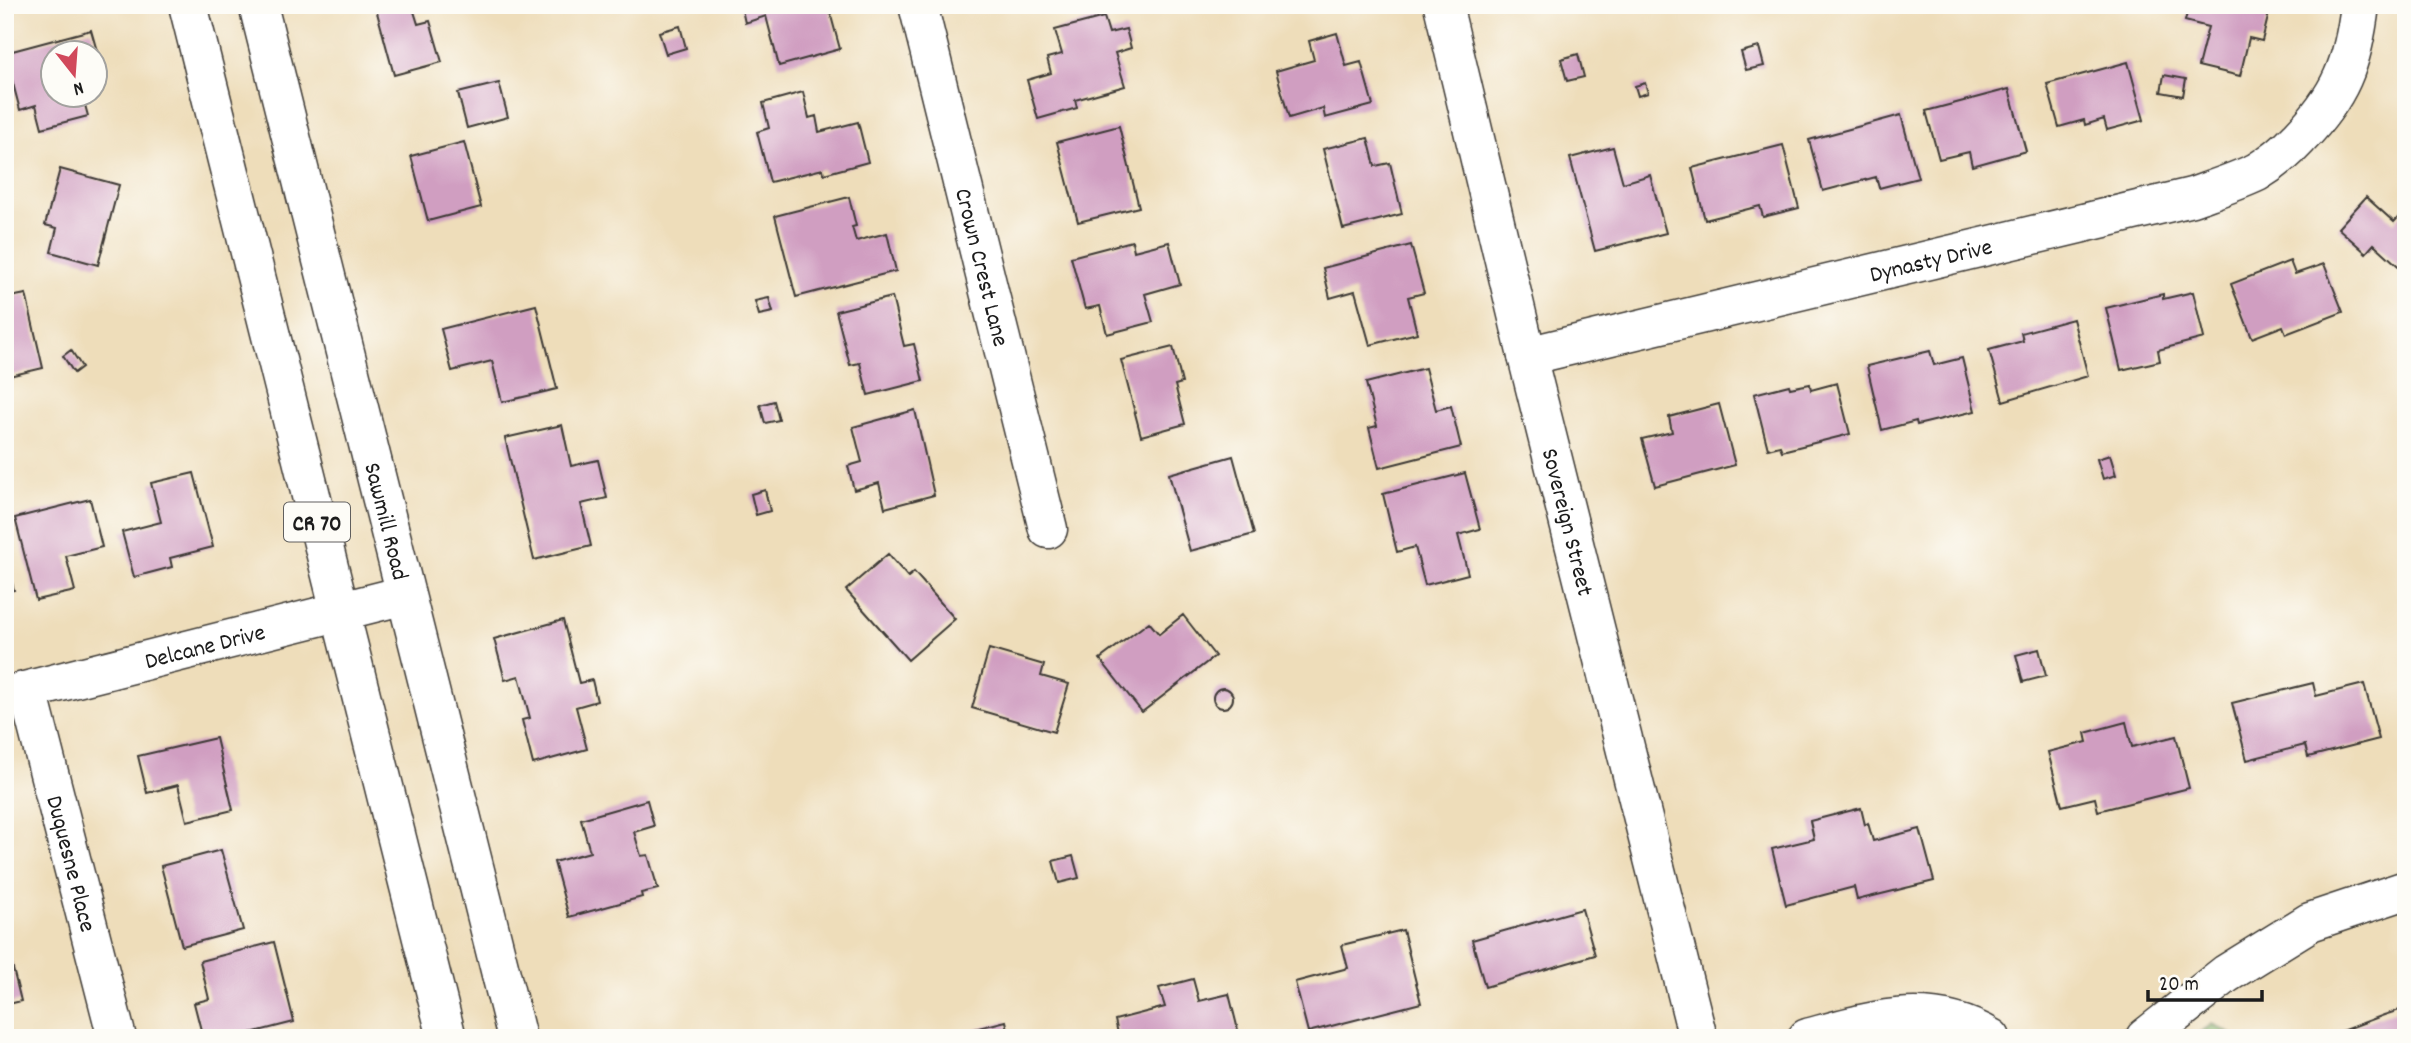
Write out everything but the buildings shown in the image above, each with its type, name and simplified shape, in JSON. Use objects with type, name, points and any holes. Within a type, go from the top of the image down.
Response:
[{"type":"street","name":"CR 70","points":[[188,5],[447,1038]]},
{"type":"street","name":"Sawmill Road","points":[[258,5],[517,1038]]},
{"type":"street","name":"Crown Crest Lane","points":[[918,5],[1048,529]]},
{"type":"street","name":"Sovereign Street","points":[[1443,5],[1527,356],[1698,1038]]},
{"type":"street","name":"Dynasty Drive","points":[[1527,356],[2192,197],[2259,171],[2288,149],[2315,122],[2338,90],[2352,55],[2360,5]]},
{"type":"street","name":"Delcane Drive","points":[[17,693],[405,595]]},
{"type":"street","name":"Duquesne Place","points":[[17,693],[117,1038]]},
{"type":"street","points":[[2145,1038],[2226,974],[2310,922],[2406,890]]},
{"type":"street","points":[[1807,1038],[1884,1018],[1922,1016],[1954,1020],[1991,1038]]},
{"type":"green space","points":[[2213,1024],[2238,1038],[2192,1038]]}]
